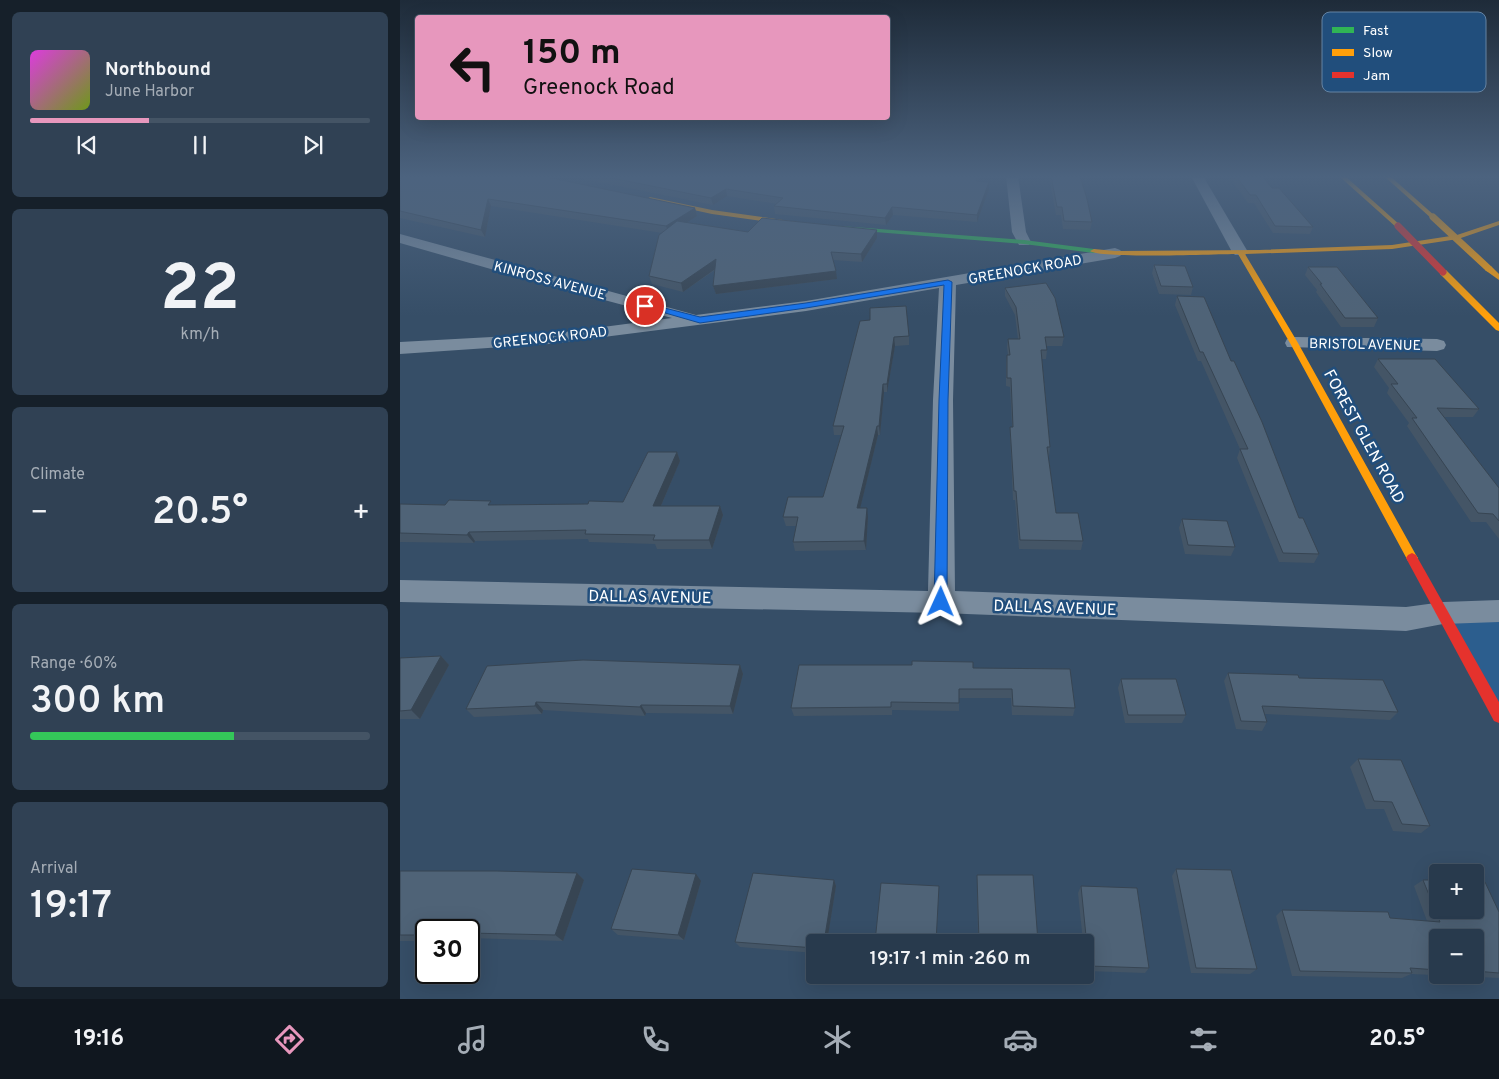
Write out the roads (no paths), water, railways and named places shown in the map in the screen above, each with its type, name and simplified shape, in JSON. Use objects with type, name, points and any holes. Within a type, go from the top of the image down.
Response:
[{"type":"main road","points":[[792,223],[810,225]]},
{"type":"main road","points":[[1394,223],[1398,226]]},
{"type":"main road","points":[[1395,223],[1499,328]]},
{"type":"main road","points":[[1438,223],[1499,278]]},
{"type":"main road","points":[[827,227],[1024,242],[1115,253],[1240,252],[1392,247],[1458,237],[1499,223]]},
{"type":"main road","name":"FOREST GLEN ROAD","points":[[1240,252],[1294,343],[1499,716]]},
{"type":"street","points":[[1018,223],[1019,232],[1024,242]]},
{"type":"street","name":"FOREST GLEN ROAD","points":[[1223,223],[1240,252]]},
{"type":"street","name":"KINROSS AVENUE","points":[[400,238],[700,320]]},
{"type":"street","name":"GREENOCK ROAD","points":[[400,348],[549,339],[806,306],[1115,253]]},
{"type":"street","points":[[941,602],[943,400],[948,282]]},
{"type":"street","name":"BRISTOL AVENUE","points":[[1294,343],[1437,345]]},
{"type":"street","name":"DALLAS AVENUE","points":[[400,591],[941,602],[1406,620],[1443,613],[1499,611]]}]
